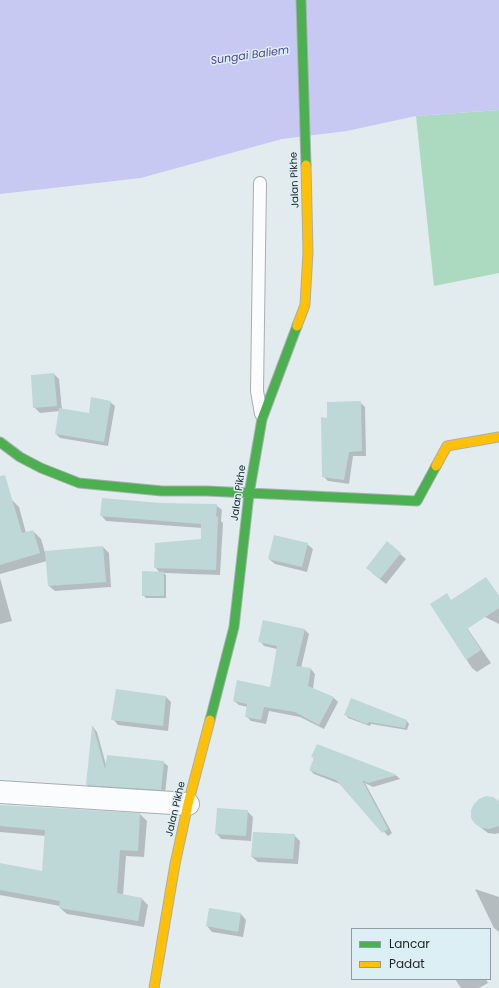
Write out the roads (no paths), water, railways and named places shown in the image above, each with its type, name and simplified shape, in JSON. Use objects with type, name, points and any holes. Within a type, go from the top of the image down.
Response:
[{"type":"main road","name":"Jalan Pikhe","points":[[154,988],[175,864],[188,804],[234,627],[250,494],[262,419],[305,305],[308,252],[301,0]]},
{"type":"main road","points":[[0,442],[20,457],[79,483],[162,491],[207,491],[417,501],[447,446],[499,437]]},
{"type":"street","points":[[0,792],[188,804]]},
{"type":"lane","points":[[260,183],[257,391],[262,419]]},
{"type":"water","name":"Sungai Baliem","points":[[0,0],[499,0],[499,110],[416,116],[347,131],[282,139],[141,178],[0,194]]}]
